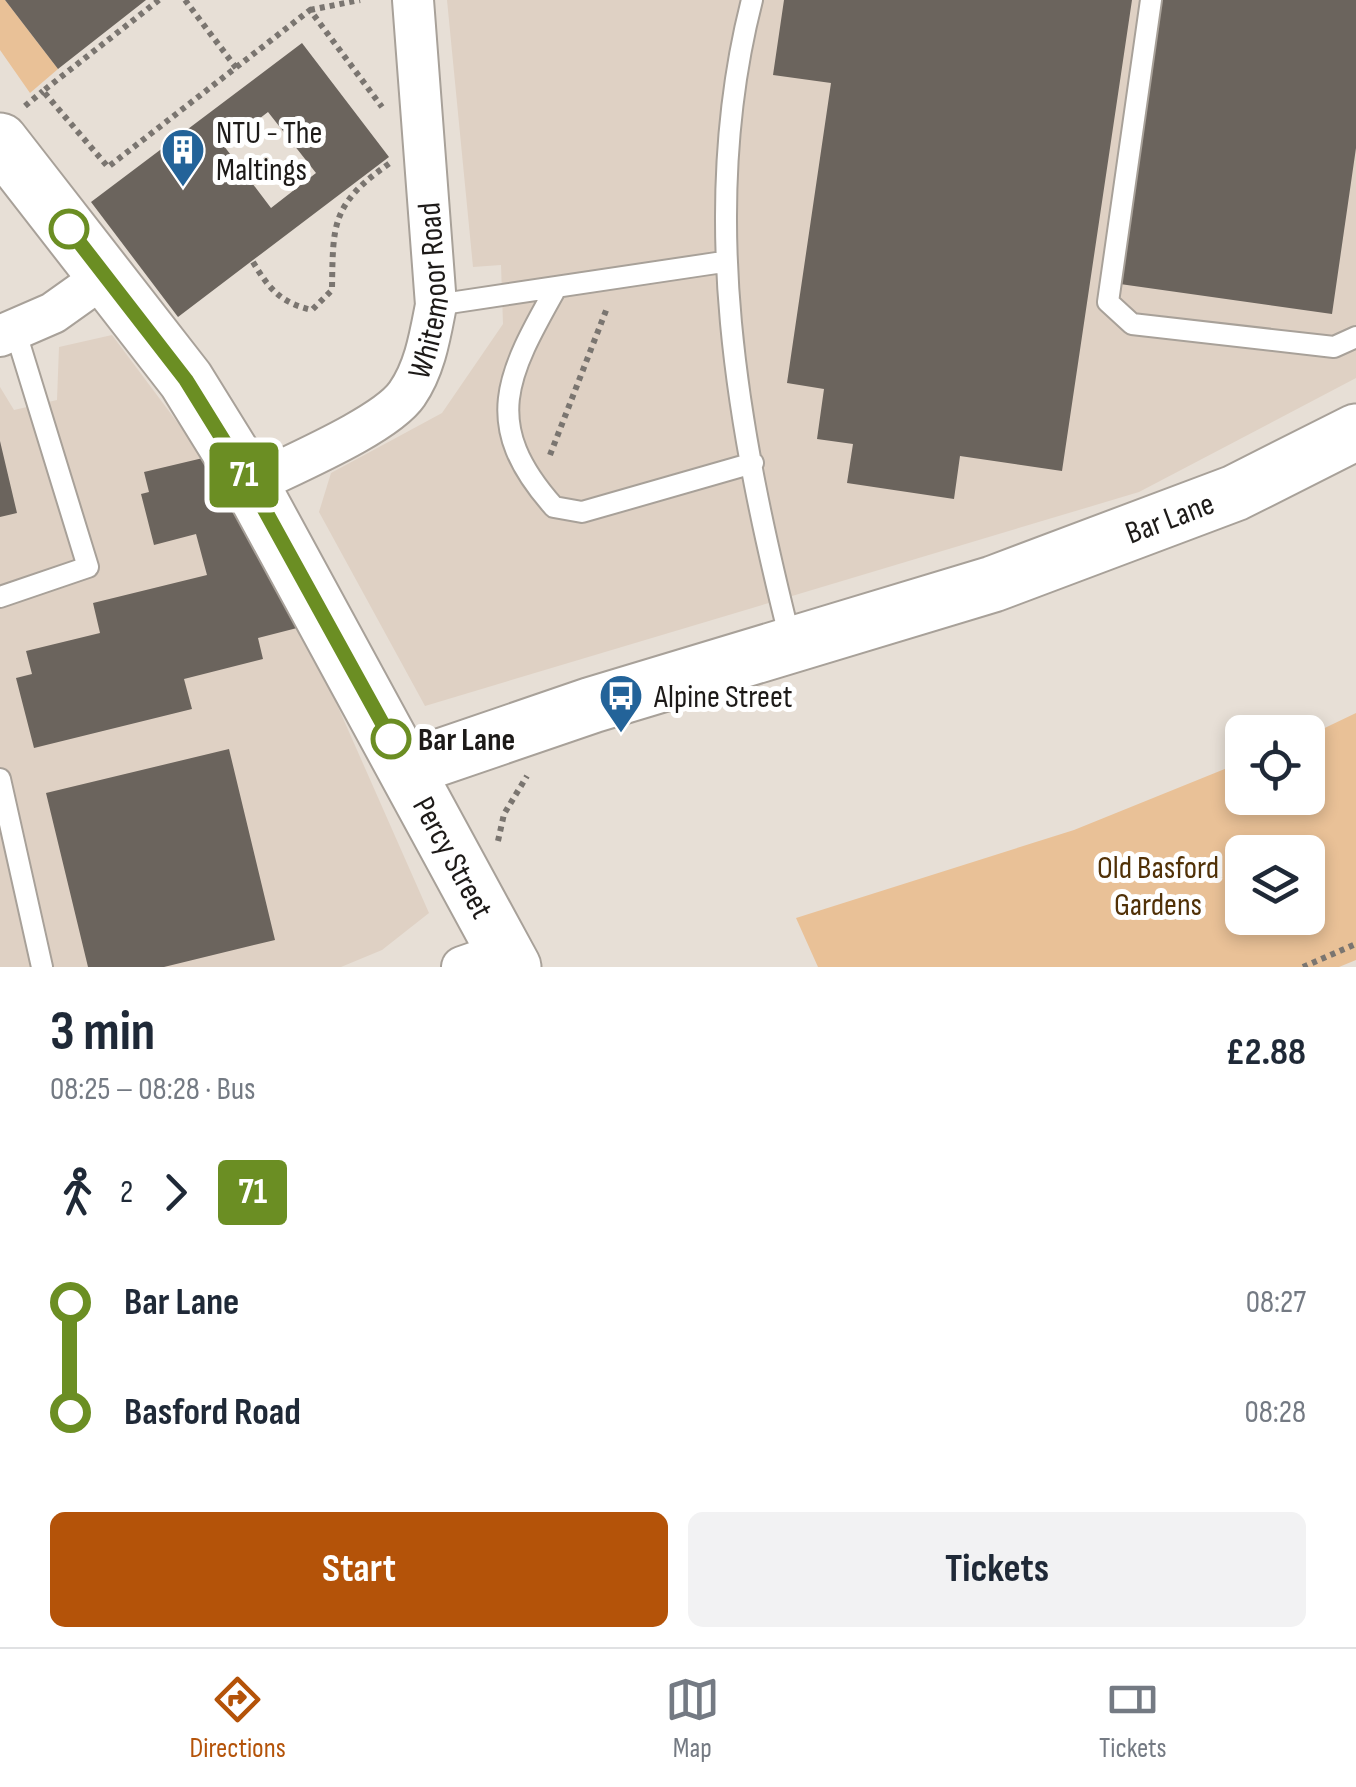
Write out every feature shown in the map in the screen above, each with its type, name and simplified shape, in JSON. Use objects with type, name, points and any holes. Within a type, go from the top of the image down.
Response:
[{"type":"street","name":"Whitemoor Road","points":[[251,485],[386,414],[405,397],[427,352],[436,305],[413,0]]},
{"type":"street","points":[[0,141],[186,380],[251,485]]},
{"type":"street","points":[[8,334],[53,313],[105,276]]},
{"type":"street","name":"Bar Lane","points":[[408,768],[790,644],[1012,577],[1235,493],[1356,432]]},
{"type":"street","name":"Percy Street","points":[[251,485],[460,868],[493,962]]},
{"type":"lane","points":[[752,0],[736,62],[724,151],[724,262],[756,506],[790,644]]},
{"type":"lane","points":[[1151,0],[1108,302],[1132,324],[1334,347],[1356,336]]},
{"type":"lane","points":[[436,305],[724,262]]},
{"type":"lane","points":[[556,288],[519,352],[508,397],[510,443],[554,508],[582,512],[753,463]]},
{"type":"lane","points":[[0,597],[88,567],[8,334]]},
{"type":"lane","points":[[0,779],[42,967]]},
{"type":"path","points":[[159,0],[43,91],[108,168],[310,10],[360,0]]},
{"type":"path","points":[[185,0],[238,69]]},
{"type":"path","points":[[310,10],[388,115]]},
{"type":"path","points":[[252,262],[267,286],[287,304],[312,310],[332,290],[337,214],[366,180],[399,156]]},
{"type":"path","points":[[537,488],[618,279]]},
{"type":"path","points":[[460,868],[492,853],[516,788],[534,769]]},
{"type":"path","points":[[1303,967],[1356,944]]},
{"type":"shaded area","points":[[447,0],[1356,0],[1356,378],[1139,492],[425,706],[319,512],[331,473],[442,413],[503,324],[501,265],[473,267]]},
{"type":"shaded area","points":[[112,335],[204,458],[323,673],[429,913],[382,950],[341,967],[0,967],[0,387],[14,410],[57,400],[59,347]]},
{"type":"green space","points":[[0,0],[5,0],[58,69],[30,93],[0,50]]},
{"type":"green space","name":"Old Basford Gardens","points":[[1356,713],[1356,960],[1339,967],[818,967],[796,918],[1074,830],[1225,769],[1225,815],[1325,815],[1325,728]]},
{"type":"building","points":[[5,0],[146,0],[58,69]]},
{"type":"building","points":[[784,0],[1132,0],[1062,471],[960,456],[954,499],[847,483],[853,444],[817,439],[824,389],[787,383],[831,83],[773,75]]},
{"type":"building","points":[[1161,0],[1356,0],[1356,148],[1332,314],[1120,284]]},
{"type":"building","name":"NTU - The Maltings","points":[[302,43],[389,157],[178,317],[91,202]],"holes":[[[268,112],[316,173],[271,208],[224,146]]]},
{"type":"building","points":[[0,441],[17,513],[0,517]]},
{"type":"building","points":[[203,458],[297,628],[258,638],[263,659],[184,679],[192,709],[34,748],[16,678],[32,674],[26,651],[100,633],[93,603],[207,575],[196,534],[154,545],[141,494],[149,492],[144,472]]},
{"type":"building","points":[[229,749],[275,940],[164,967],[88,967],[46,793]]},
{"type":"bus line","name":"71","points":[[69,229],[186,380],[251,485],[391,739]]},
{"type":"place","name":"NTU - The Maltings","points":[[183,188]]},
{"type":"place","name":"Alpine Street","points":[[621,734]]},
{"type":"place","name":"Bar Lane","points":[[391,739]]}]
